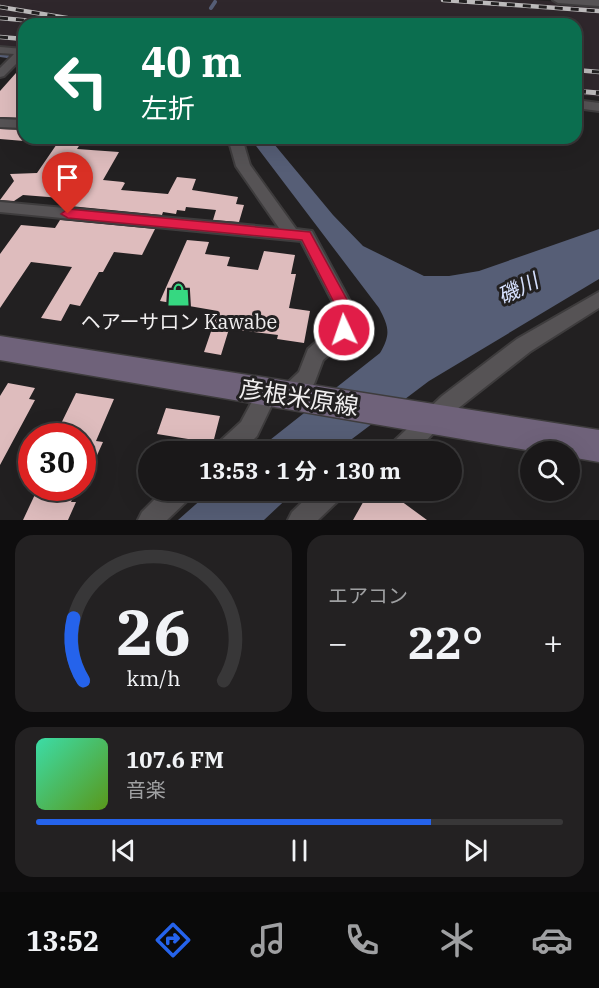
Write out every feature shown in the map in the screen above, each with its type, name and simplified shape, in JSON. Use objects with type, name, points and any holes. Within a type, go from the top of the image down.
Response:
[{"type":"main road","name":"彦根米原線","points":[[0,348],[599,446]]},
{"type":"street","points":[[558,0],[599,3]]},
{"type":"street","points":[[0,50],[18,52]]},
{"type":"street","points":[[0,74],[18,57]]},
{"type":"street","points":[[582,105],[599,106]]},
{"type":"street","points":[[0,123],[18,124]]},
{"type":"street","points":[[237,144],[243,166],[292,235]]},
{"type":"street","points":[[0,207],[306,236],[350,318],[344,330],[315,355],[307,378],[285,395],[236,441]]},
{"type":"street","points":[[407,441],[423,418],[449,403],[524,345],[599,299]]},
{"type":"street","points":[[150,520],[170,501]]},
{"type":"street","points":[[300,520],[321,501]]},
{"type":"shaded area","points":[[0,0],[534,0],[599,5],[599,97],[582,96],[582,18],[18,18],[18,50],[0,48]]},
{"type":"water","name":"磯川","points":[[255,144],[274,144],[333,215],[363,246],[424,276],[449,276],[479,271],[599,229],[599,279],[429,381],[349,441],[269,441],[380,353],[387,335],[385,320],[379,308]]},
{"type":"water","points":[[200,501],[284,501],[264,520],[178,520]]},
{"type":"building","points":[[18,71],[18,118],[0,117],[0,91]]},
{"type":"building","points":[[0,129],[18,130],[18,140],[0,139]]},
{"type":"building","points":[[57,144],[80,144],[77,149],[119,152],[103,180],[125,183],[121,190],[168,194],[177,177],[196,179],[192,190],[238,197],[236,204],[244,205],[239,222],[213,220],[216,210],[186,207],[185,211],[177,210],[176,214],[163,212],[162,215],[70,206],[74,199],[23,195],[14,201],[0,200],[14,181],[10,174],[37,173]]},
{"type":"building","points":[[60,220],[155,229],[142,255],[114,252],[103,272],[99,272],[80,306],[70,304],[61,321],[41,318],[72,267],[31,262],[0,308],[0,254],[21,225],[55,228]]},
{"type":"building","points":[[187,240],[209,242],[205,254],[230,257],[227,266],[258,270],[264,251],[295,255],[291,274],[296,274],[289,308],[310,311],[304,343],[277,339],[278,335],[229,329],[221,355],[204,352],[218,311],[160,301]]},
{"type":"building","points":[[8,383],[35,388],[29,399],[35,400],[23,423],[18,423],[18,432],[0,465],[0,396]]},
{"type":"building","points":[[76,393],[114,399],[96,441],[96,423],[61,423]]},
{"type":"building","points":[[166,408],[220,416],[214,441],[157,434]]},
{"type":"building","points":[[96,441],[103,442],[96,458]]},
{"type":"building","points":[[32,501],[76,502],[68,520],[23,520]]},
{"type":"building","points":[[364,501],[401,501],[427,520],[353,520]]},
{"type":"waterway","points":[[211,8],[215,2]]},
{"type":"waterway","points":[[0,55],[7,56]]},
{"type":"railway","points":[[443,0],[599,11]]},
{"type":"railway","points":[[0,7],[67,18]]},
{"type":"railway","points":[[0,18],[18,20]]},
{"type":"railway","points":[[0,37],[18,38]]},
{"type":"railway","points":[[582,71],[599,72]]},
{"type":"railway","points":[[582,92],[599,93]]},
{"type":"place","name":"ヘアーサロン Kawabe","points":[[179,295]]},
{"type":"route","points":[[68,214],[306,236],[320,258],[350,318],[344,330]]}]
